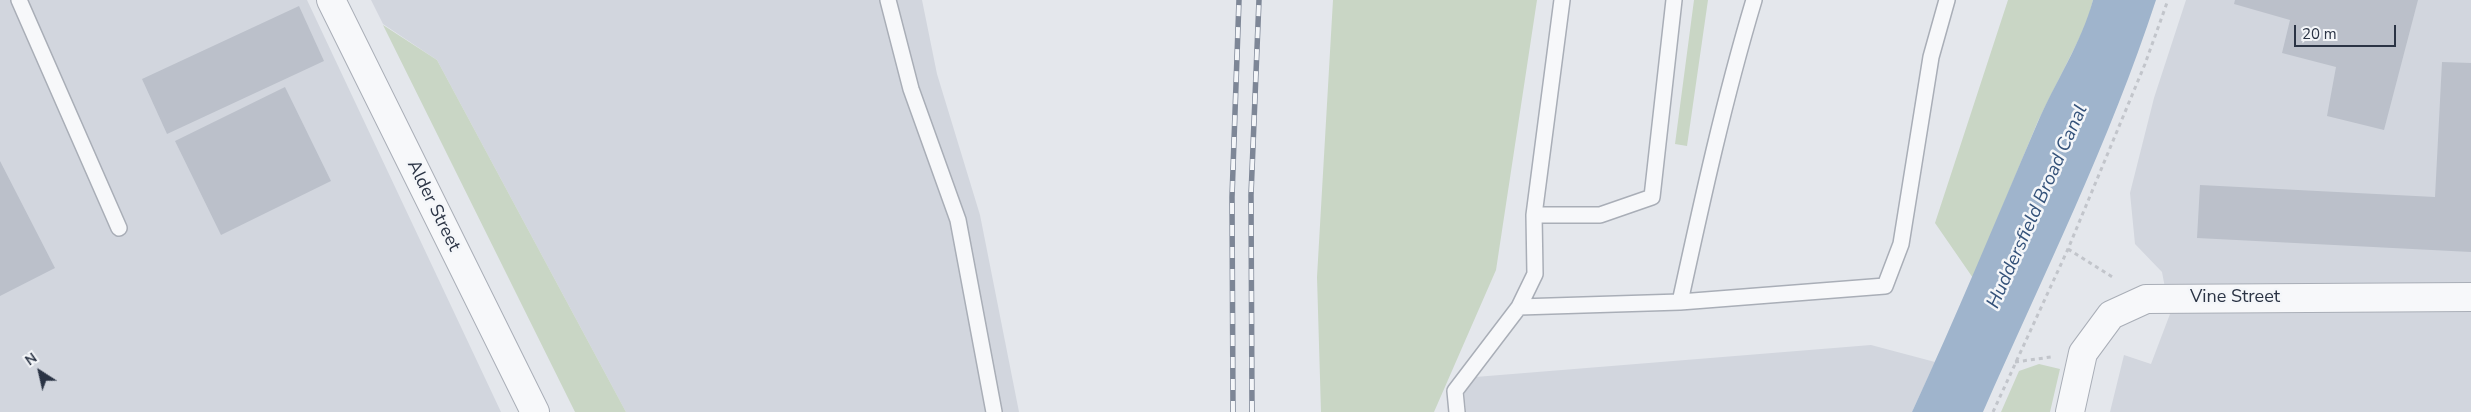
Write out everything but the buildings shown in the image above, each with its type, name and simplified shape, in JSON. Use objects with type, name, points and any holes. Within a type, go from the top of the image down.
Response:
[{"type":"street","name":"Alder Street","points":[[331,0],[535,412]]},
{"type":"street","name":"Vine Street","points":[[2070,412],[2083,353],[2111,315],[2146,299],[2471,297]]},
{"type":"lane","points":[[19,0],[119,228]]},
{"type":"lane","points":[[888,0],[911,89],[958,220],[994,412]]},
{"type":"lane","points":[[1457,412],[1455,390],[1519,307],[1535,274],[1534,216],[1562,0]]},
{"type":"lane","points":[[1534,216],[1600,215],[1652,196],[1674,0]]},
{"type":"lane","points":[[1680,302],[1734,69],[1754,0]]},
{"type":"lane","points":[[1519,307],[1680,302],[1886,286],[1901,244],[1931,57],[1947,0]]},
{"type":"path","points":[[1993,412],[2068,249],[2144,64],[2168,0]]},
{"type":"path","points":[[2068,249],[2146,299]]},
{"type":"shaded area","points":[[0,0],[307,0],[501,412],[0,412]]},
{"type":"shaded area","points":[[371,0],[922,0],[937,74],[980,215],[1019,412],[626,412],[437,60],[383,24]]},
{"type":"shaded area","points":[[2186,0],[2471,0],[2471,412],[2110,412],[2124,355],[2151,364],[2170,314],[2162,272],[2135,244],[2130,193],[2154,98]]},
{"type":"shaded area","points":[[1871,345],[1935,362],[1912,412],[1466,412],[1463,378]]},
{"type":"green space","points":[[1333,0],[1537,0],[1496,270],[1434,412],[1321,412],[1317,277]]},
{"type":"green space","points":[[1694,0],[1708,0],[1687,146],[1675,144]]},
{"type":"green space","points":[[2008,0],[2093,0],[2087,23],[2038,121],[1973,278],[1935,223]]},
{"type":"green space","points":[[383,25],[437,60],[626,412],[575,412]]},
{"type":"green space","points":[[2039,364],[2060,369],[2050,412],[2001,412],[2019,371]]},
{"type":"water","name":"Huddersfield Broad Canal","points":[[2093,0],[2156,0],[2118,105],[2075,208],[1983,412],[1912,412],[2044,108],[2082,32]]},
{"type":"railway","points":[[1233,412],[1232,197],[1239,0]]},
{"type":"railway","points":[[1252,412],[1251,195],[1259,0]]}]
